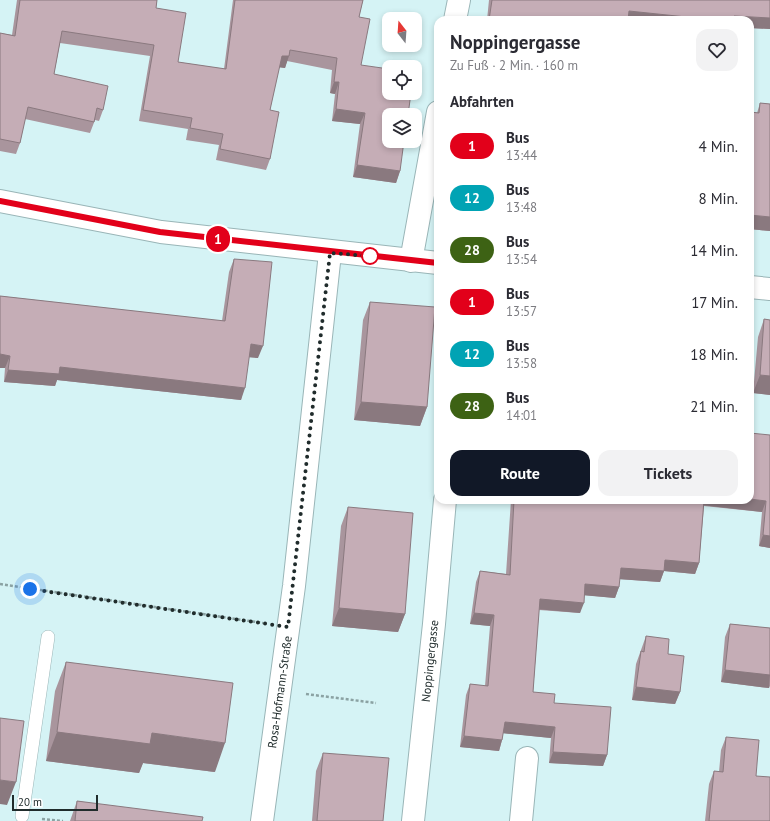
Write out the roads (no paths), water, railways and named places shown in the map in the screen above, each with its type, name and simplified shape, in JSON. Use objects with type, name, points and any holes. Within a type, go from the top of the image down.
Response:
[{"type":"street","points":[[456,16],[459,0]]},
{"type":"street","points":[[411,261],[434,134]]},
{"type":"street","points":[[0,201],[160,232],[330,253],[434,263]]},
{"type":"street","name":"Rosa-Hofmann-Straße","points":[[262,821],[288,627],[330,253]]},
{"type":"street","points":[[754,288],[770,289]]},
{"type":"street","name":"Noppingergasse","points":[[413,821],[434,624],[445,504]]},
{"type":"street","points":[[521,821],[527,758]]},
{"type":"lane","points":[[22,816],[48,637]]}]
